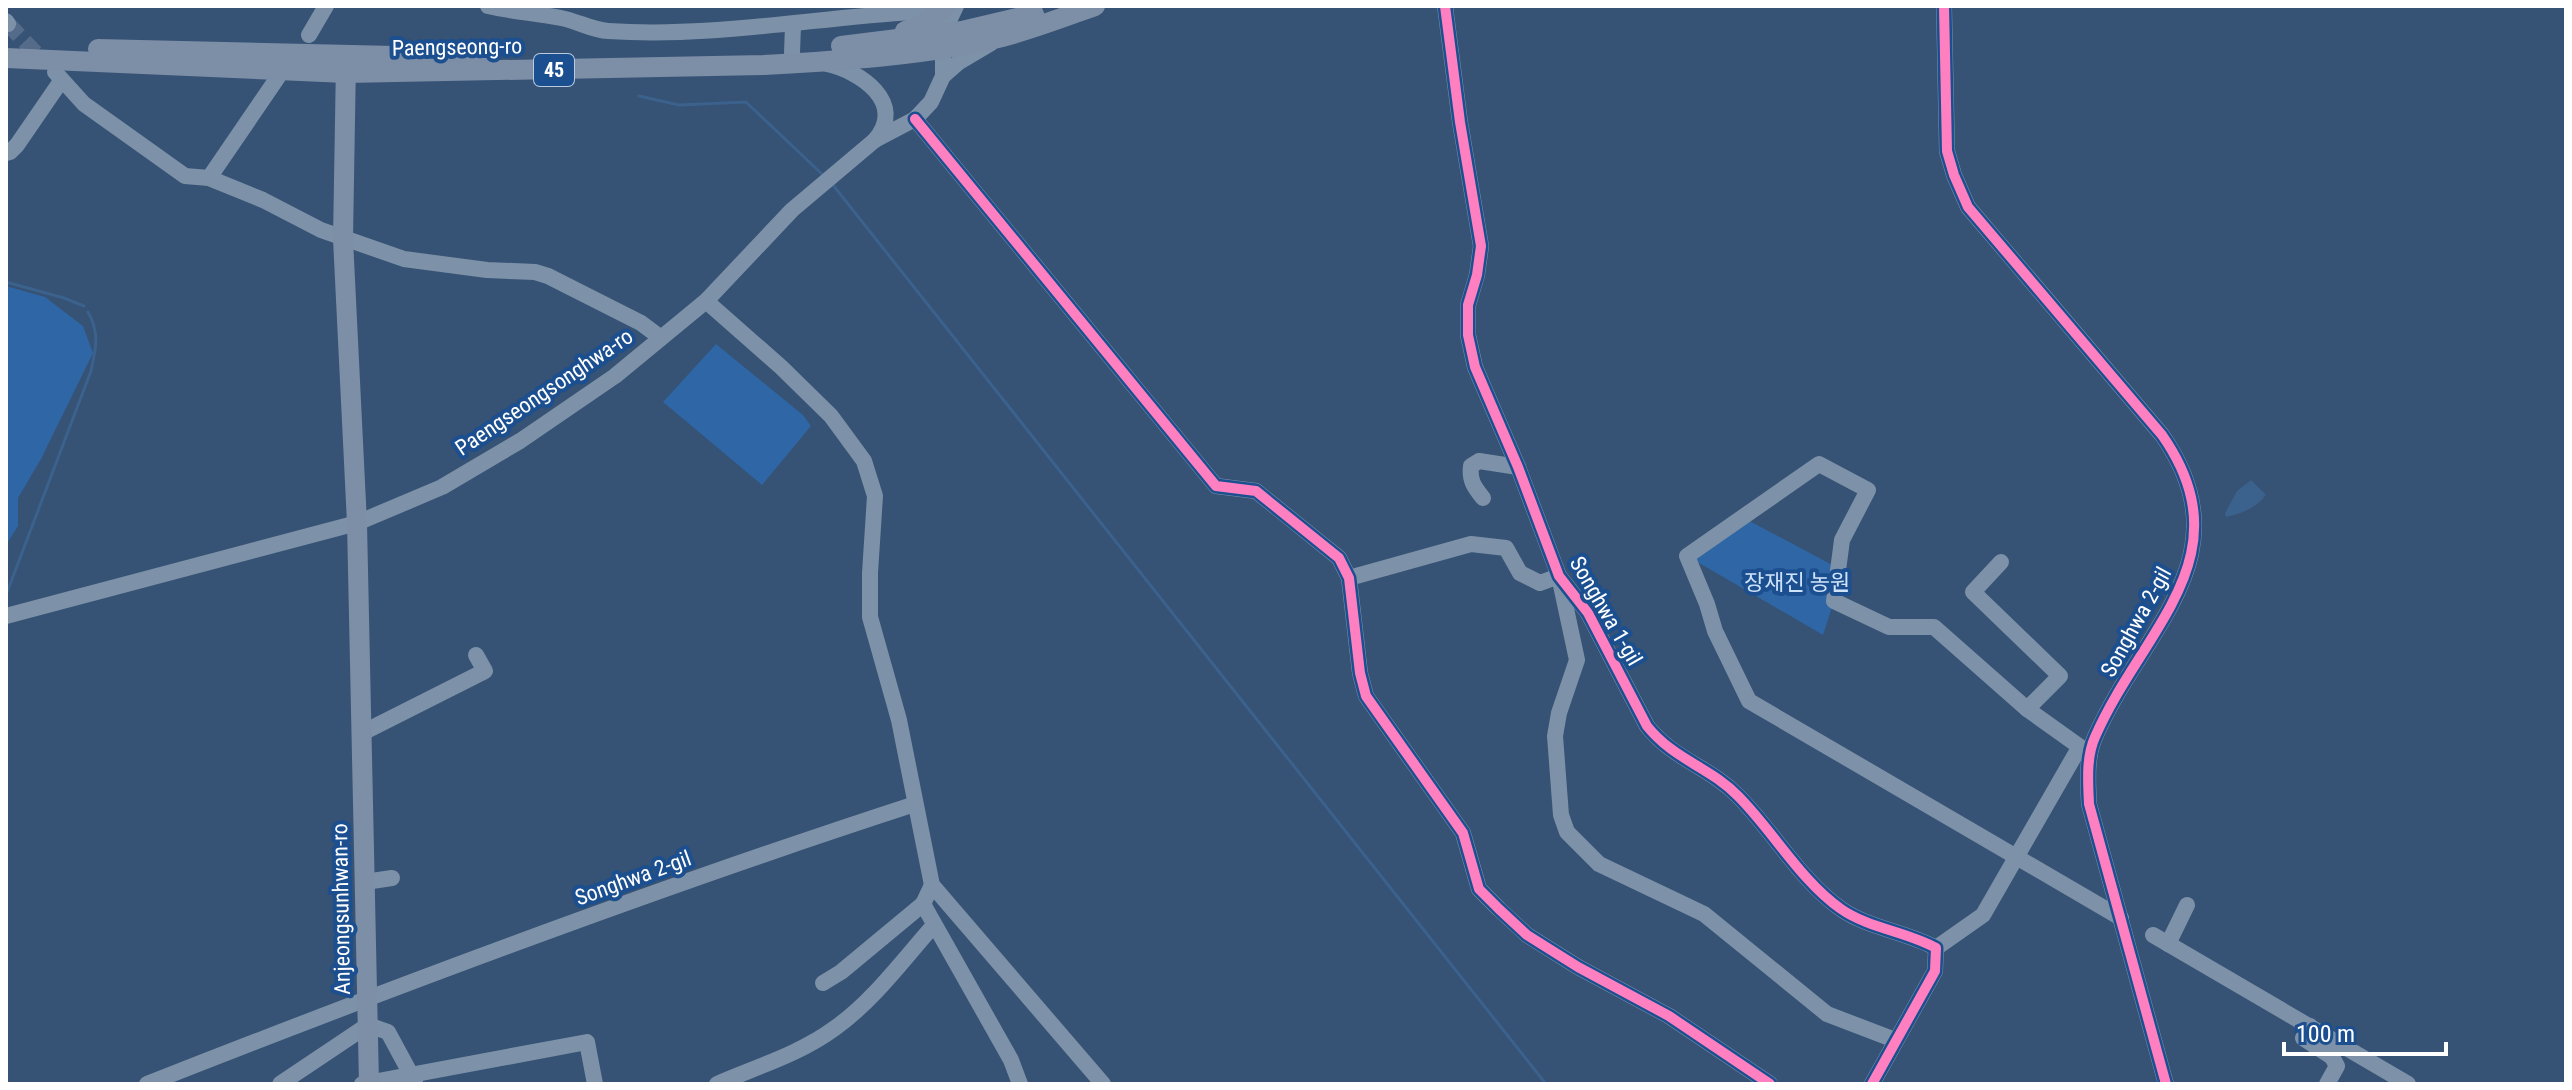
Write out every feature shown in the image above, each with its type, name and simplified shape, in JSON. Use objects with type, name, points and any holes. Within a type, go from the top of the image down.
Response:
[{"type":"main road","points":[[884,40],[923,24],[946,6]]},
{"type":"main road","name":"Paengseong-ro","points":[[6,58],[310,72],[346,64],[391,72],[629,69],[817,62],[944,41],[1061,6]]},
{"type":"main road","name":"Paengseong-ro","points":[[6,47],[346,64],[792,53],[884,40],[944,41],[1003,37],[1095,6]]},
{"type":"main road","name":"Anjeongsunhwan-ro","points":[[346,64],[343,239],[357,523],[369,1084]]},
{"type":"main road","points":[[310,72],[333,88],[346,114]]},
{"type":"main road","points":[[346,114],[350,102],[364,86],[378,76],[391,72]]},
{"type":"street","points":[[309,35],[326,6]]},
{"type":"street","points":[[488,6],[531,15],[563,12],[604,31],[669,32],[793,25],[914,12],[929,6]]},
{"type":"street","name":"Paengseongsonghwa-ro","points":[[6,616],[357,523],[442,487],[520,441],[615,376],[706,301],[792,210],[828,179],[875,140],[915,119],[931,102],[943,76],[944,41],[956,6]]},
{"type":"street","name":"Songhwa 1-gil","points":[[1445,6],[1481,246],[1468,305],[1468,335],[1475,367],[1518,467],[1559,576],[1588,613],[1634,701],[1659,740],[1737,794],[1816,887],[1842,910],[1916,937],[1936,948]]},
{"type":"street","name":"Songhwa 2-gil","points":[[1944,6],[1947,151],[1968,207],[2162,435],[2176,456],[2193,499],[2195,540],[2185,576],[2085,751],[2089,804],[2166,1084]]},
{"type":"street","points":[[792,53],[793,25]]},
{"type":"street","points":[[943,76],[968,56],[1003,37]]},
{"type":"street","points":[[817,62],[858,75],[879,93],[884,116],[882,129],[875,140]]},
{"type":"street","points":[[6,153],[17,145],[58,77],[84,104],[185,176],[209,178],[263,200],[321,230],[404,259],[535,272],[629,317],[661,338]]},
{"type":"street","points":[[209,178],[278,77]]},
{"type":"street","points":[[915,119],[1216,486],[1256,491],[1339,558],[1349,578],[1360,673],[1366,696],[1463,833],[1479,889],[1527,935],[1578,967],[1669,1016],[1770,1084]]},
{"type":"street","points":[[706,301],[831,416],[864,461],[875,496],[870,617],[899,720],[932,885],[1103,1084]]},
{"type":"street","points":[[1483,498],[1473,486],[1471,466],[1479,461],[1518,467]]},
{"type":"street","points":[[1872,1084],[1935,971],[1936,948],[1983,915],[2018,858],[2085,751],[2027,709],[1934,627],[1889,627],[1834,601],[1842,540],[1868,490],[1819,464],[1687,556],[1715,631],[1749,701],[2018,858],[2121,918]]},
{"type":"street","points":[[1349,578],[1471,544],[1506,548],[1520,573],[1540,583],[1559,576],[1577,660],[1559,713],[1555,736],[1561,815],[1567,832],[1599,864],[1704,914],[1827,1014],[1895,1040]]},
{"type":"street","points":[[2001,562],[1973,592],[2060,676],[2027,709]]},
{"type":"street","points":[[362,733],[485,671],[476,655]]},
{"type":"street","name":"Songhwa 2-gil","points":[[147,1084],[367,997],[775,850],[915,804]]},
{"type":"street","points":[[365,882],[392,878]]},
{"type":"street","points":[[823,983],[841,972],[923,904],[932,885]]},
{"type":"street","points":[[923,904],[1011,1060],[1020,1084]]},
{"type":"street","points":[[2168,944],[2187,905]]},
{"type":"street","points":[[717,1084],[808,1045],[836,1028],[884,982],[934,925]]},
{"type":"street","points":[[2153,935],[2408,1084]]},
{"type":"street","points":[[280,1084],[368,1025],[388,1032],[414,1079]]},
{"type":"street","points":[[2310,1026],[2303,1038],[2332,1057],[2337,1066],[2327,1084]]},
{"type":"street","points":[[362,1084],[414,1079],[587,1042],[595,1084]]},
{"type":"green space","points":[[6,286],[45,297],[83,326],[93,353],[41,459],[18,498],[18,526],[6,545]]},
{"type":"green space","points":[[716,344],[803,415],[811,426],[762,485],[663,402]]},
{"type":"green space","name":"장재진 농원","points":[[1744,518],[1838,568],[1834,601],[1823,635],[1687,556]]},
{"type":"shaded area","points":[[2251,480],[2266,495],[2249,509],[2226,517],[2225,513],[2237,491]]},
{"type":"waterway","points":[[639,96],[679,105],[746,102],[824,176]]},
{"type":"waterway","points":[[833,185],[1546,1084]]},
{"type":"waterway","points":[[6,282],[84,306]]},
{"type":"waterway","points":[[6,595],[91,371],[96,334],[88,312]]},
{"type":"tunnel","points":[[8,24],[45,63]]},
{"type":"cycle path","points":[[1445,6],[1481,246],[1468,305],[1468,335],[1475,367],[1518,467],[1559,576],[1588,613],[1647,726],[1658,738],[1738,796],[1800,870],[1841,909],[1863,921],[1936,948],[1935,971],[1872,1084]]},
{"type":"cycle path","points":[[1944,6],[1947,151],[1968,207],[2162,435],[2185,479],[2194,518],[2191,556],[2178,591],[2095,737],[2088,770],[2089,804],[2166,1084]]},
{"type":"cycle path","points":[[915,119],[1216,486],[1256,491],[1339,558],[1349,578],[1360,673],[1366,696],[1463,833],[1479,889],[1527,935],[1578,967],[1669,1016],[1770,1084]]}]
